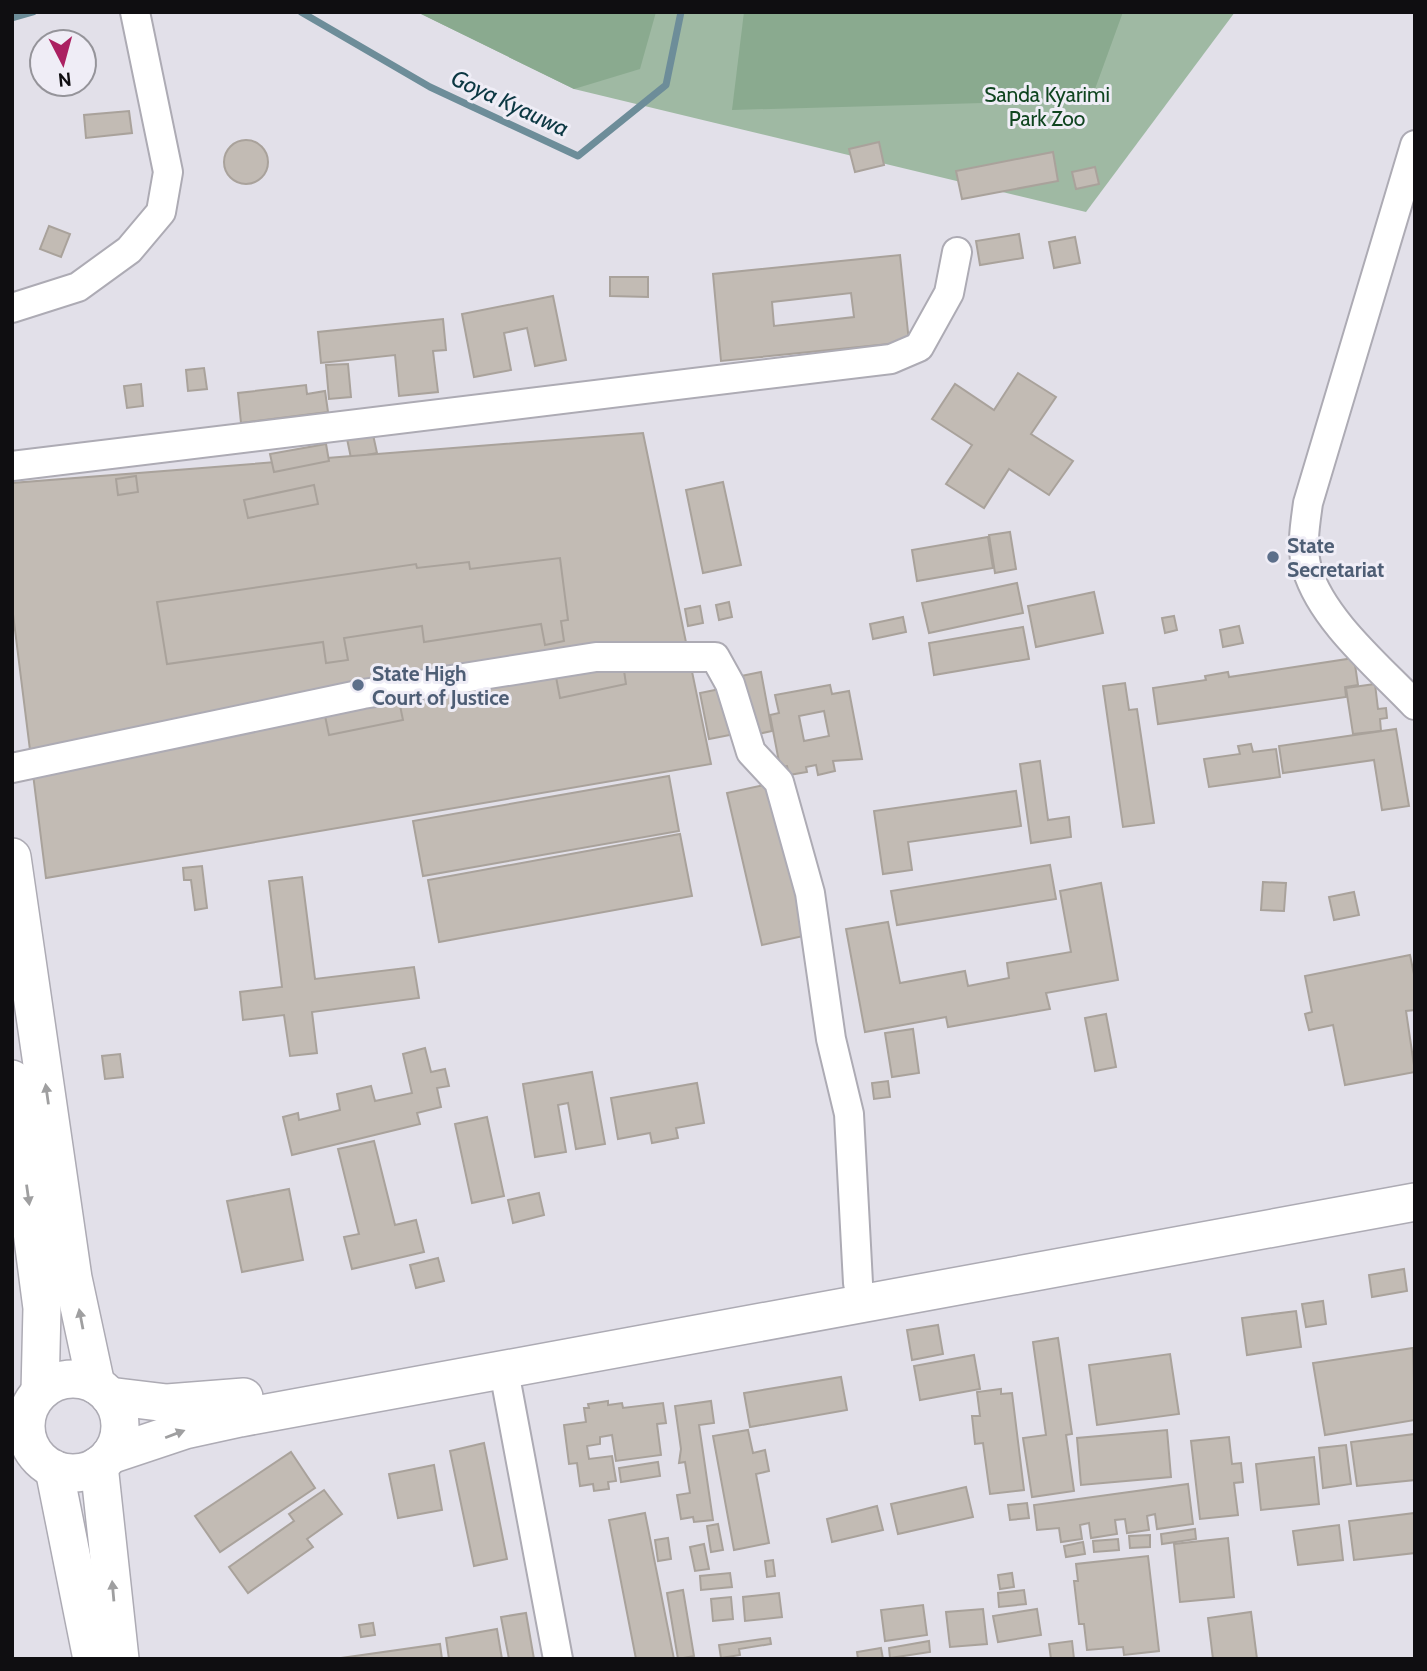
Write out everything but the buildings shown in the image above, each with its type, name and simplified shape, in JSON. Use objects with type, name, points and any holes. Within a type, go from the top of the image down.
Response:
[{"type":"main road","points":[[12,857],[73,1278],[102,1391],[117,1410],[120,1425],[117,1441],[104,1460],[120,1659]]},
{"type":"main road","points":[[12,1079],[42,1308],[27,1405],[28,1440],[37,1461],[92,1659]]},
{"type":"main road","points":[[27,1405],[50,1385],[73,1379],[102,1391],[167,1403],[248,1397],[1415,1180]]},
{"type":"main road","points":[[37,1461],[84,1472],[104,1460],[185,1430],[240,1418],[1415,1202]]},
{"type":"street","points":[[12,308],[78,286],[129,250],[161,212],[168,172],[136,22]]},
{"type":"street","points":[[1415,145],[1311,492],[1304,536],[1307,568],[1331,615],[1415,705]]},
{"type":"street","points":[[12,466],[891,359],[919,346],[949,293],[957,253]]},
{"type":"street","points":[[12,768],[376,691],[596,657],[715,657],[730,684],[751,752],[779,782],[810,893],[831,1040],[849,1114],[858,1283]]},
{"type":"street","points":[[503,1371],[558,1659]]},
{"type":"green space","name":"Sanda Kyarimi Park Zoo","points":[[417,12],[1235,12],[1086,212],[574,89]]},
{"type":"green space","points":[[417,12],[656,12],[640,69],[574,89]]},
{"type":"green space","points":[[744,12],[1123,12],[1091,100],[732,110]]},
{"type":"waterway","name":"Goya Kyauwa","points":[[12,18],[33,12]]},
{"type":"waterway","name":"Goya Kyauwa","points":[[301,12],[430,87],[578,156],[666,85],[681,12]]},
{"type":"place","name":"State Secretariat","points":[[1273,557]]},
{"type":"place","name":"State High Court of Justice","points":[[358,685]]}]
